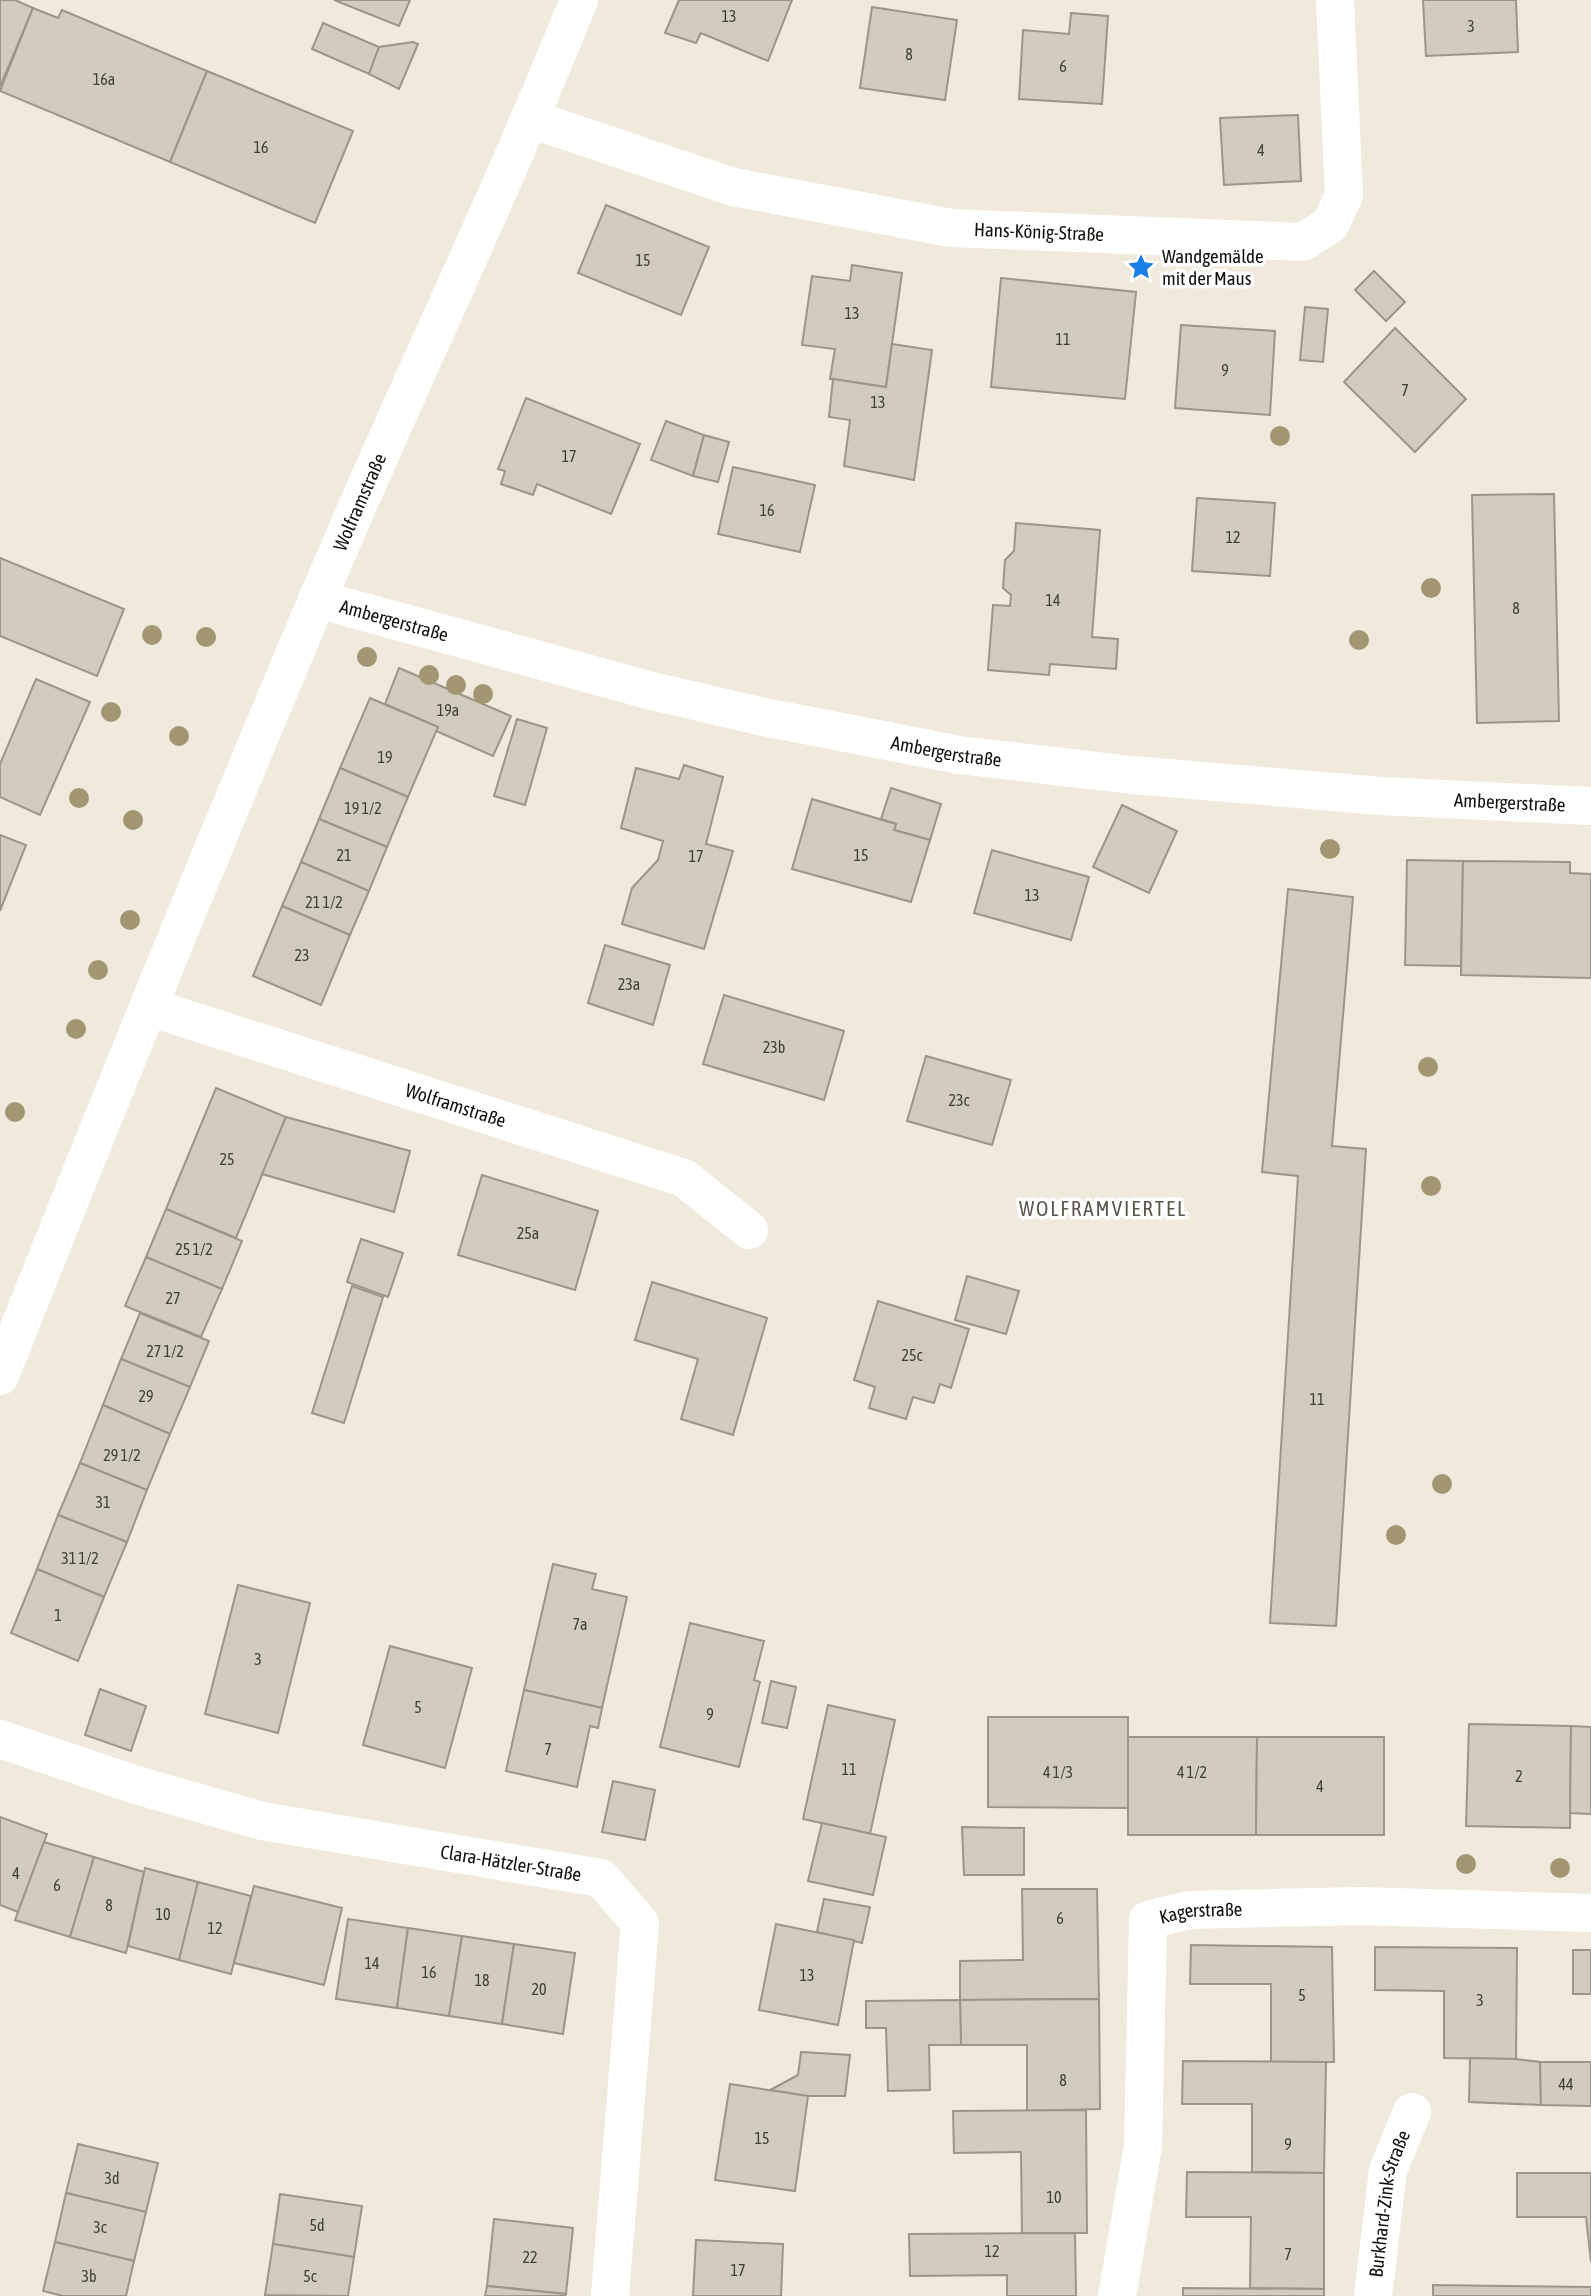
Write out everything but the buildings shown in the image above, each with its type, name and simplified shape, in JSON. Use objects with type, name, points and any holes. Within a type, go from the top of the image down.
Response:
[{"type":"street","name":"Wolframstraße","points":[[0,1376],[112,1092],[317,599],[531,119],[579,0]]},
{"type":"street","name":"Hans-König-Straße","points":[[531,119],[733,187],[951,228],[1303,242],[1329,225],[1344,195],[1335,0]]},
{"type":"street","name":"Ambergerstraße","points":[[317,599],[672,696],[759,716],[960,755],[1132,775],[1381,796],[1591,806]]},
{"type":"street","name":"Wolframstraße","points":[[149,1007],[684,1178],[749,1230]]},
{"type":"street","name":"Clara-Hätzler-Straße","points":[[0,1739],[136,1786],[262,1821],[601,1878],[640,1923],[610,2296]]},
{"type":"street","name":"Kagerstraße","points":[[1117,2296],[1143,2146],[1148,1920],[1189,1910],[1348,1906],[1591,1913]]},
{"type":"street","name":"Burkhard-Zink-Straße","points":[[1373,2296],[1388,2170],[1412,2112]]},
{"type":"place","name":"Wandgemälde mit der Maus","points":[[1141,267]]},
{"type":"district","name":"WOLFRAMVIERTEL","points":[[1103,1209]]}]
